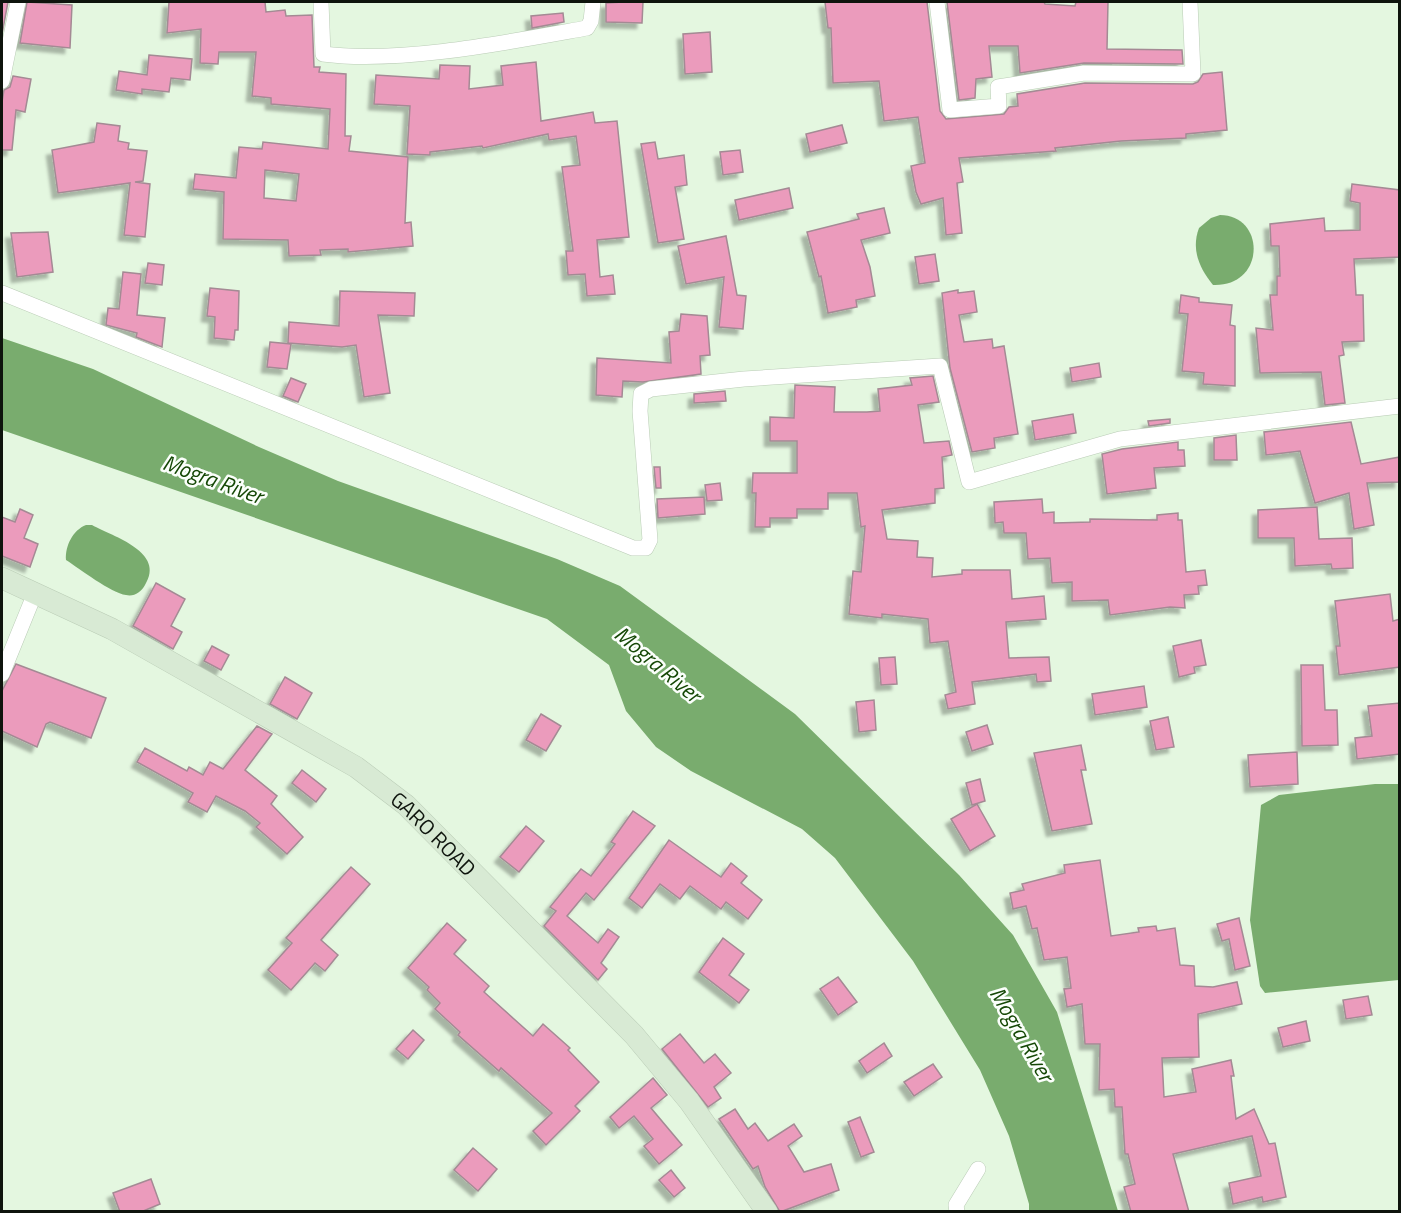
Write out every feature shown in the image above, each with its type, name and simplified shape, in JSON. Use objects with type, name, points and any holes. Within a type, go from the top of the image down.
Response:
[{"type":"street","points":[[2,81],[18,2]]},
{"type":"street","points":[[321,2],[322,54],[350,57],[432,51],[587,28],[591,21],[593,2]]},
{"type":"street","points":[[937,2],[950,110],[999,106],[998,87],[1026,81],[1084,74],[1193,74],[1190,2]]},
{"type":"street","points":[[2,294],[633,548],[646,548],[650,540],[640,411],[641,394],[651,389],[744,379],[940,366],[969,482],[1120,438],[1400,406]]},
{"type":"street","name":"GARO ROAD","points":[[2,578],[112,629],[346,762],[406,805],[634,1035],[689,1101],[767,1212]]},
{"type":"street","points":[[2,674],[35,593]]},
{"type":"street","points":[[957,1212],[956,1205],[978,1168]]},
{"type":"water","points":[[1220,215],[1235,218],[1246,226],[1252,238],[1254,251],[1251,264],[1243,275],[1230,283],[1213,285],[1200,265],[1196,243],[1199,228],[1211,218]]},
{"type":"water","name":"Mogra River","points":[[2,338],[93,369],[259,447],[338,481],[557,559],[620,586],[795,714],[959,875],[1013,935],[1057,1012],[1118,1211],[1029,1211],[1029,1204],[1009,1136],[980,1070],[913,961],[835,858],[802,829],[691,771],[656,747],[626,711],[609,665],[547,619],[2,430]]},
{"type":"water","points":[[92,525],[124,541],[143,555],[149,563],[150,573],[139,592],[134,595],[120,593],[66,560],[71,539],[81,527]]},
{"type":"water","points":[[1375,784],[1399,784],[1399,980],[1265,993],[1260,986],[1250,920],[1261,805],[1279,795]]},
{"type":"building","points":[[2,2],[8,2],[2,34]]},
{"type":"building","points":[[27,2],[72,5],[70,48],[20,43]]},
{"type":"building","points":[[169,2],[265,2],[266,12],[285,10],[286,16],[312,15],[314,67],[320,67],[319,72],[346,74],[345,136],[351,136],[349,151],[408,157],[405,223],[411,222],[413,246],[348,252],[348,249],[320,250],[321,255],[289,256],[288,240],[223,239],[224,192],[193,189],[195,174],[236,178],[239,147],[262,149],[263,142],[328,149],[330,109],[271,104],[271,98],[252,96],[256,52],[219,52],[218,64],[200,63],[201,29],[167,33]],"holes":[[[265,170],[299,174],[296,201],[264,198]]]},
{"type":"building","points":[[643,2],[642,23],[606,22],[606,3]]},
{"type":"building","points":[[825,2],[927,2],[940,111],[946,119],[1004,114],[1009,107],[1018,106],[1017,94],[1085,83],[1193,84],[1198,82],[1203,74],[1222,72],[1227,130],[1186,134],[1186,138],[1121,141],[1055,148],[1056,151],[959,158],[963,182],[957,183],[962,233],[946,235],[943,198],[921,204],[916,192],[911,166],[925,163],[918,117],[884,121],[879,81],[833,83],[831,28],[828,28]]},
{"type":"building","points":[[947,2],[1044,2],[1045,4],[1075,6],[1076,2],[1108,2],[1107,49],[1182,50],[1183,64],[1084,63],[1020,73],[1018,46],[989,46],[992,77],[976,79],[975,98],[959,100]]},
{"type":"building","points":[[563,13],[564,22],[532,28],[531,16]]},
{"type":"building","points":[[710,32],[712,72],[685,74],[683,34]]},
{"type":"building","points":[[149,55],[192,59],[190,80],[171,78],[169,92],[142,89],[142,94],[116,90],[119,71],[147,75]]},
{"type":"building","points":[[536,62],[541,121],[593,112],[595,123],[617,121],[629,237],[597,240],[600,277],[613,275],[615,294],[587,296],[585,274],[568,275],[566,251],[573,251],[562,167],[580,165],[576,136],[549,140],[548,134],[483,148],[482,146],[430,152],[430,155],[407,154],[410,106],[374,104],[376,75],[439,79],[440,65],[470,66],[469,89],[503,85],[501,66]]},
{"type":"building","points":[[13,76],[31,79],[25,112],[16,110],[12,150],[2,150],[2,102],[4,90],[10,87]]},
{"type":"building","points":[[97,123],[120,126],[118,141],[129,143],[128,149],[147,151],[143,181],[135,182],[150,184],[145,237],[124,235],[130,183],[58,193],[52,150],[94,142]]},
{"type":"building","points":[[842,125],[847,143],[810,152],[806,134]]},
{"type":"building","points":[[655,142],[658,159],[684,155],[687,185],[675,187],[684,239],[658,243],[641,144]]},
{"type":"building","points":[[740,150],[743,172],[723,175],[720,152]]},
{"type":"building","points":[[1352,184],[1400,190],[1400,257],[1354,259],[1356,295],[1363,295],[1364,341],[1342,342],[1344,355],[1339,356],[1345,403],[1325,405],[1321,372],[1260,373],[1256,328],[1273,330],[1270,295],[1277,295],[1277,276],[1280,276],[1279,246],[1271,246],[1270,224],[1324,218],[1325,231],[1360,230],[1360,203],[1350,201]]},
{"type":"building","points":[[789,188],[793,208],[739,220],[735,200]]},
{"type":"building","points":[[884,208],[890,233],[861,240],[870,267],[875,296],[856,300],[857,307],[828,313],[821,276],[819,277],[807,232],[859,219],[857,214]]},
{"type":"building","points":[[48,232],[53,272],[17,277],[11,233]]},
{"type":"building","points":[[726,236],[737,295],[746,296],[743,329],[719,327],[724,277],[686,284],[678,246]]},
{"type":"building","points":[[935,254],[939,281],[919,284],[915,257]]},
{"type":"building","points":[[148,263],[164,265],[162,285],[145,283]]},
{"type":"building","points":[[123,272],[141,274],[137,315],[165,318],[162,347],[136,337],[137,333],[106,325],[108,308],[119,309]]},
{"type":"building","points":[[210,288],[239,291],[238,330],[235,330],[234,340],[214,338],[215,317],[207,316]]},
{"type":"building","points":[[958,290],[958,293],[974,291],[977,312],[959,315],[964,342],[992,339],[993,348],[1004,346],[1018,434],[994,438],[995,448],[972,452],[950,368],[942,293]]},
{"type":"building","points":[[340,291],[415,293],[414,316],[378,315],[390,393],[364,397],[356,345],[342,347],[288,343],[289,322],[339,326]]},
{"type":"building","points":[[1181,295],[1199,298],[1199,302],[1232,305],[1230,325],[1235,326],[1235,386],[1203,384],[1204,373],[1182,371],[1188,314],[1179,313]]},
{"type":"building","points":[[681,314],[707,316],[710,355],[700,356],[701,374],[643,382],[623,381],[622,397],[596,395],[597,358],[671,363],[669,332],[679,331]]},
{"type":"building","points":[[270,342],[291,344],[287,369],[267,367]]},
{"type":"building","points":[[1099,363],[1101,377],[1072,382],[1070,368]]},
{"type":"building","points":[[933,376],[939,402],[918,405],[924,443],[949,441],[952,455],[942,457],[944,488],[935,489],[935,503],[882,510],[887,539],[918,541],[917,557],[933,558],[932,577],[962,574],[962,570],[1010,570],[1012,599],[1044,596],[1046,619],[1006,622],[1009,658],[1049,657],[1051,681],[1037,682],[1036,674],[972,682],[975,704],[948,709],[945,695],[956,692],[948,641],[930,643],[928,619],[882,614],[882,618],[849,614],[853,571],[861,572],[865,526],[861,527],[857,493],[828,493],[828,509],[797,509],[797,518],[770,518],[770,527],[755,527],[756,493],[752,493],[753,473],[797,473],[797,441],[770,441],[770,417],[794,418],[795,385],[835,387],[834,412],[867,412],[880,411],[878,389],[912,385],[910,378]]},
{"type":"building","points":[[291,378],[306,384],[298,402],[283,396]]},
{"type":"building","points":[[725,391],[726,401],[694,403],[694,394]]},
{"type":"building","points":[[1073,414],[1076,433],[1035,440],[1032,421]]},
{"type":"building","points":[[1170,419],[1170,423],[1149,426],[1148,421]]},
{"type":"building","points":[[1351,422],[1361,464],[1400,457],[1400,482],[1367,483],[1374,525],[1354,529],[1349,493],[1315,503],[1300,451],[1266,455],[1264,432]]},
{"type":"building","points":[[1236,435],[1237,460],[1214,460],[1214,438]]},
{"type":"building","points":[[1178,442],[1178,450],[1184,450],[1185,466],[1154,468],[1156,488],[1107,494],[1102,454],[1122,449]]},
{"type":"building","points":[[654,467],[660,467],[661,488],[656,488]]},
{"type":"building","points":[[720,483],[722,500],[707,501],[705,485]]},
{"type":"building","points":[[704,497],[705,514],[658,518],[657,499]]},
{"type":"building","points":[[1042,499],[1043,513],[1054,512],[1054,523],[1090,522],[1090,519],[1157,520],[1157,515],[1178,513],[1178,520],[1182,520],[1186,572],[1205,570],[1207,585],[1198,586],[1199,594],[1184,595],[1185,608],[1170,607],[1110,615],[1108,600],[1072,601],[1072,582],[1052,583],[1050,558],[1028,559],[1026,533],[1004,533],[1003,522],[995,523],[994,502]]},
{"type":"building","points":[[1317,507],[1319,539],[1352,538],[1353,568],[1332,569],[1331,564],[1295,566],[1294,538],[1258,538],[1258,510]]},
{"type":"building","points":[[20,509],[33,515],[24,538],[38,544],[30,567],[2,556],[2,517],[15,522]]},
{"type":"building","points":[[156,583],[185,599],[171,626],[182,632],[173,649],[133,626]]},
{"type":"building","points":[[1390,594],[1393,621],[1400,619],[1400,667],[1339,675],[1336,646],[1340,646],[1335,601]]},
{"type":"building","points":[[1201,640],[1206,665],[1194,667],[1195,673],[1179,677],[1173,646]]},
{"type":"building","points":[[212,646],[229,655],[221,670],[204,661]]},
{"type":"building","points":[[895,657],[897,684],[881,685],[879,658]]},
{"type":"building","points":[[16,664],[106,698],[91,738],[50,722],[46,724],[37,747],[2,731],[2,691]]},
{"type":"building","points":[[1301,665],[1323,665],[1325,710],[1337,710],[1338,745],[1302,746]]},
{"type":"building","points":[[285,677],[312,693],[297,719],[270,704]]},
{"type":"building","points":[[1144,686],[1147,707],[1095,715],[1092,694]]},
{"type":"building","points":[[874,700],[876,730],[859,732],[856,702]]},
{"type":"building","points":[[1400,703],[1400,754],[1357,759],[1355,738],[1372,736],[1368,706]]},
{"type":"building","points":[[541,714],[561,726],[546,751],[526,740]]},
{"type":"building","points":[[1168,717],[1174,747],[1156,750],[1150,721]]},
{"type":"building","points":[[987,725],[993,744],[972,751],[966,732]]},
{"type":"building","points":[[257,726],[272,734],[245,770],[277,796],[271,804],[303,837],[287,854],[256,827],[260,823],[245,811],[216,796],[207,812],[188,802],[193,793],[137,762],[145,748],[187,771],[189,767],[203,775],[210,762],[223,769]]},
{"type":"building","points":[[1081,745],[1086,770],[1081,770],[1092,824],[1052,831],[1034,753]]},
{"type":"building","points":[[1297,752],[1298,784],[1250,787],[1248,755]]},
{"type":"building","points":[[302,770],[326,789],[316,802],[292,783]]},
{"type":"building","points":[[980,779],[985,801],[972,805],[966,783]]},
{"type":"building","points":[[977,804],[995,836],[970,851],[951,819]]},
{"type":"building","points":[[633,811],[655,826],[594,900],[586,893],[567,916],[598,943],[608,929],[619,937],[601,963],[607,969],[598,980],[544,926],[556,911],[550,907],[581,869],[591,876],[615,844],[611,842]]},
{"type":"building","points":[[526,826],[544,841],[519,872],[500,857]]},
{"type":"building","points":[[669,840],[721,877],[731,863],[747,876],[741,883],[762,900],[748,919],[726,902],[721,909],[690,886],[680,899],[660,884],[642,908],[629,898]]},
{"type":"building","points":[[1100,860],[1111,936],[1139,932],[1138,928],[1156,926],[1157,931],[1175,928],[1180,965],[1194,966],[1195,986],[1213,987],[1237,982],[1242,1004],[1198,1014],[1199,1057],[1162,1058],[1164,1097],[1196,1092],[1192,1069],[1231,1060],[1236,1119],[1254,1109],[1269,1144],[1275,1143],[1286,1197],[1263,1202],[1262,1197],[1233,1204],[1229,1183],[1261,1176],[1252,1136],[1173,1154],[1189,1212],[1131,1212],[1124,1187],[1135,1184],[1128,1154],[1125,1154],[1122,1107],[1115,1107],[1114,1089],[1099,1090],[1100,1044],[1085,1044],[1082,1004],[1067,1007],[1064,989],[1071,988],[1067,957],[1044,960],[1037,928],[1032,929],[1026,906],[1013,909],[1010,893],[1024,890],[1022,884],[1065,873],[1064,865]]},
{"type":"building","points":[[351,867],[370,884],[321,940],[338,955],[325,971],[315,963],[291,990],[268,970],[292,943],[286,938]]},
{"type":"building","points":[[1239,918],[1250,966],[1235,970],[1229,939],[1222,941],[1217,924]]},
{"type":"building","points":[[447,923],[466,940],[454,954],[489,986],[484,992],[533,1036],[543,1024],[570,1048],[568,1050],[599,1082],[575,1106],[580,1111],[546,1145],[533,1131],[552,1113],[501,1068],[499,1071],[458,1035],[460,1032],[435,1009],[440,1003],[427,990],[429,987],[408,968]]},
{"type":"building","points":[[723,938],[744,954],[729,975],[749,990],[739,1003],[699,972]]},
{"type":"building","points":[[838,977],[857,1002],[838,1015],[820,989]]},
{"type":"building","points":[[1368,996],[1372,1015],[1346,1019],[1343,1000]]},
{"type":"building","points":[[1306,1021],[1310,1041],[1283,1047],[1278,1028]]},
{"type":"building","points":[[413,1030],[424,1040],[408,1059],[396,1049]]},
{"type":"building","points":[[680,1034],[704,1063],[715,1054],[731,1073],[714,1087],[721,1098],[708,1107],[662,1049]]},
{"type":"building","points":[[884,1043],[892,1056],[867,1073],[859,1061]]},
{"type":"building","points":[[933,1064],[942,1077],[914,1096],[904,1082]]},
{"type":"building","points":[[653,1078],[667,1095],[651,1108],[682,1145],[659,1164],[644,1146],[653,1139],[634,1116],[619,1128],[610,1117]]},
{"type":"building","points":[[735,1109],[748,1129],[755,1123],[768,1141],[794,1124],[802,1136],[788,1146],[804,1172],[831,1164],[839,1190],[780,1212],[765,1187],[758,1166],[753,1169],[719,1119]]},
{"type":"building","points":[[860,1117],[874,1152],[861,1157],[848,1122]]},
{"type":"building","points":[[473,1148],[497,1169],[478,1191],[454,1170]]},
{"type":"building","points":[[671,1170],[685,1188],[674,1197],[659,1180]]},
{"type":"building","points":[[151,1179],[160,1204],[141,1212],[120,1212],[113,1193]]}]
